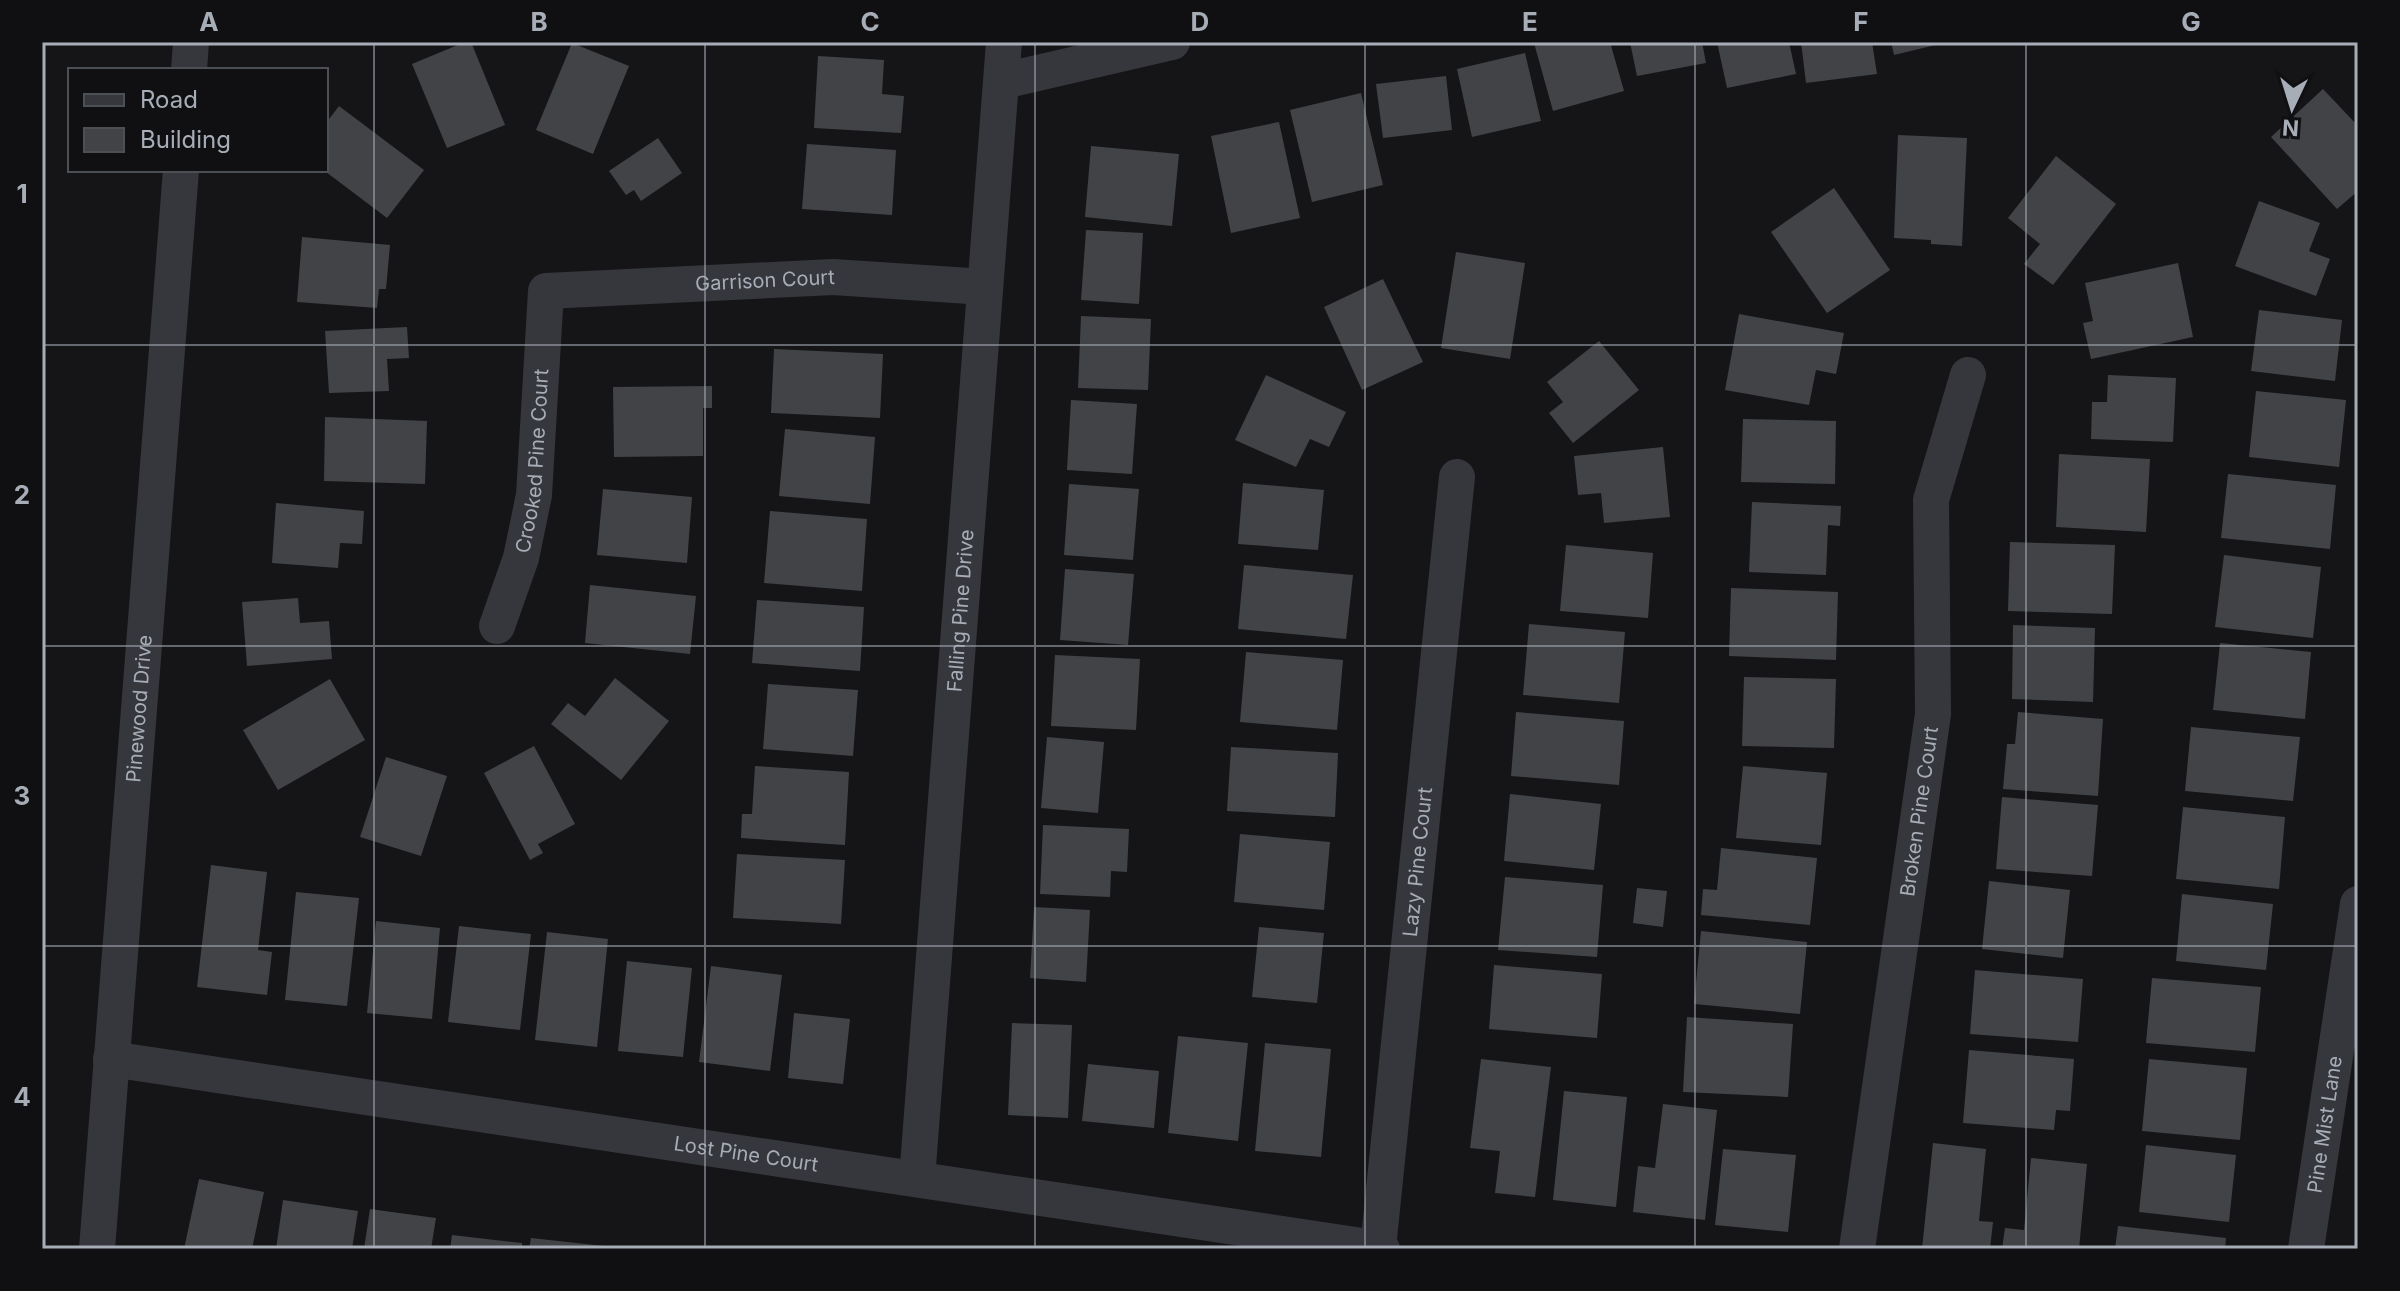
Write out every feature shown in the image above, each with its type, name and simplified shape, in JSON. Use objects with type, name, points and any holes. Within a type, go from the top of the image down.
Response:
[{"type":"street","points":[[189,68],[191,42]]},
{"type":"street","name":"Falling Pine Drive","points":[[917,1179],[1004,42]]},
{"type":"street","points":[[1003,81],[1172,42]]},
{"type":"street","name":"Pinewood Drive","points":[[97,1249],[181,172]]},
{"type":"street","name":"Garrison Court","points":[[546,291],[833,277],[985,287]]},
{"type":"street","name":"Crooked Pine Court","points":[[497,626],[521,558],[534,495],[546,291]]},
{"type":"street","name":"Broken Pine Court","points":[[1857,1249],[1933,714],[1931,500],[1968,375]]},
{"type":"street","name":"Lazy Pine Court","points":[[1380,1248],[1457,477]]},
{"type":"street","name":"Pine Mist Lane","points":[[2306,1249],[2358,904]]},
{"type":"street","name":"Lost Pine Court","points":[[111,1059],[1380,1248]]},
{"type":"building","points":[[471,42],[505,125],[447,148],[412,64]]},
{"type":"building","points":[[1610,42],[1624,91],[1553,111],[1534,43]]},
{"type":"building","points":[[1630,42],[1702,42],[1706,63],[1637,76]]},
{"type":"building","points":[[1717,42],[1789,42],[1796,74],[1727,88]]},
{"type":"building","points":[[1801,42],[1872,42],[1877,74],[1806,83]]},
{"type":"building","points":[[1891,42],[1944,42],[1944,43],[1894,55]]},
{"type":"building","points":[[572,43],[629,66],[593,154],[536,130]]},
{"type":"building","points":[[1525,53],[1541,121],[1472,137],[1457,69]]},
{"type":"building","points":[[818,56],[884,60],[882,94],[904,96],[901,133],[814,128]]},
{"type":"building","points":[[1446,76],[1452,130],[1383,138],[1376,84]]},
{"type":"building","points":[[2323,89],[2358,126],[2358,191],[2337,209],[2271,137]]},
{"type":"building","points":[[1361,93],[1383,185],[1312,202],[1290,110]]},
{"type":"building","points":[[339,106],[424,170],[387,218],[326,172],[328,120]]},
{"type":"building","points":[[1279,122],[1300,218],[1231,233],[1211,136]]},
{"type":"building","points":[[1898,135],[1967,138],[1962,246],[1894,238]]},
{"type":"building","points":[[658,138],[682,173],[641,201],[634,190],[626,195],[609,171]]},
{"type":"building","points":[[807,144],[896,150],[892,215],[802,209]]},
{"type":"building","points":[[1091,146],[1179,154],[1172,226],[1085,217]]},
{"type":"building","points":[[2056,156],[2116,204],[2053,285],[2024,264],[2040,244],[2008,218]]},
{"type":"building","points":[[1834,188],[1890,270],[1827,313],[1771,232]]},
{"type":"building","points":[[2259,201],[2320,223],[2309,251],[2330,259],[2316,296],[2235,266]]},
{"type":"building","points":[[1086,230],[1143,233],[1139,304],[1081,300]]},
{"type":"building","points":[[302,237],[390,245],[386,289],[379,289],[377,308],[297,302]]},
{"type":"building","points":[[1456,252],[1525,263],[1510,359],[1441,348]]},
{"type":"building","points":[[2178,263],[2193,337],[2091,359],[2083,323],[2093,321],[2085,283]]},
{"type":"building","points":[[1383,279],[1423,362],[1362,390],[1324,307]]},
{"type":"building","points":[[2259,310],[2342,320],[2335,381],[2251,371]]},
{"type":"building","points":[[1739,314],[1844,333],[1836,374],[1816,370],[1809,405],[1725,390]]},
{"type":"building","points":[[1081,316],[1151,319],[1148,390],[1078,388]]},
{"type":"building","points":[[407,327],[409,358],[387,359],[389,391],[329,393],[325,331]]},
{"type":"building","points":[[1599,341],[1639,390],[1573,443],[1549,413],[1563,402],[1547,382]]},
{"type":"building","points":[[774,349],[883,354],[880,418],[771,413]]},
{"type":"building","points":[[1266,375],[1346,412],[1329,447],[1310,439],[1296,467],[1235,440]]},
{"type":"building","points":[[2108,375],[2176,378],[2173,442],[2091,439],[2092,402],[2107,402]]},
{"type":"building","points":[[712,386],[712,408],[703,408],[703,456],[614,457],[613,387]]},
{"type":"building","points":[[2256,391],[2346,400],[2339,467],[2249,457]]},
{"type":"building","points":[[1071,400],[1137,404],[1132,474],[1067,470]]},
{"type":"building","points":[[325,417],[427,421],[425,484],[324,481]]},
{"type":"building","points":[[1743,419],[1836,421],[1835,484],[1741,482]]},
{"type":"building","points":[[785,429],[875,437],[870,504],[779,496]]},
{"type":"building","points":[[1663,447],[1670,517],[1604,523],[1601,493],[1578,495],[1574,456]]},
{"type":"building","points":[[2059,454],[2150,459],[2146,532],[2056,527]]},
{"type":"building","points":[[2228,474],[2336,485],[2330,549],[2221,538]]},
{"type":"building","points":[[1243,483],[1324,490],[1318,550],[1238,544]]},
{"type":"building","points":[[1069,484],[1139,489],[1133,560],[1064,555]]},
{"type":"building","points":[[603,489],[692,497],[687,563],[597,555]]},
{"type":"building","points":[[1752,502],[1841,506],[1840,526],[1828,525],[1826,575],[1749,572]]},
{"type":"building","points":[[276,503],[364,511],[362,544],[340,543],[338,568],[272,563]]},
{"type":"building","points":[[770,511],[867,519],[862,591],[764,583]]},
{"type":"building","points":[[2010,542],[2115,545],[2112,614],[2008,611]]},
{"type":"building","points":[[1566,545],[1653,553],[1648,618],[1560,611]]},
{"type":"building","points":[[2224,555],[2321,567],[2313,638],[2215,627]]},
{"type":"building","points":[[1244,565],[1353,575],[1346,639],[1238,629]]},
{"type":"building","points":[[1065,569],[1134,574],[1128,645],[1060,640]]},
{"type":"building","points":[[590,585],[696,596],[690,654],[585,643]]},
{"type":"building","points":[[1731,588],[1838,592],[1836,660],[1729,656]]},
{"type":"building","points":[[298,598],[300,623],[329,621],[332,659],[247,666],[242,602]]},
{"type":"building","points":[[757,600],[864,607],[860,671],[752,663]]},
{"type":"building","points":[[1529,624],[1625,632],[1619,703],[1523,695]]},
{"type":"building","points":[[2013,625],[2095,628],[2093,702],[2012,699]]},
{"type":"building","points":[[2220,643],[2311,652],[2305,719],[2213,710]]},
{"type":"building","points":[[1246,652],[1343,660],[1337,730],[1240,722]]},
{"type":"building","points":[[1055,655],[1140,659],[1136,730],[1051,726]]},
{"type":"building","points":[[1744,677],[1836,679],[1834,748],[1742,746]]},
{"type":"building","points":[[615,678],[669,721],[621,780],[551,724],[568,703],[585,716]]},
{"type":"building","points":[[330,679],[365,740],[278,790],[243,730]]},
{"type":"building","points":[[768,684],[858,690],[853,756],[763,749]]},
{"type":"building","points":[[1516,712],[1624,721],[1619,785],[1511,776]]},
{"type":"building","points":[[2018,712],[2103,719],[2098,796],[2003,789],[2007,744],[2015,744]]},
{"type":"building","points":[[2191,727],[2300,737],[2293,801],[2185,791]]},
{"type":"building","points":[[1047,737],[1104,742],[1098,813],[1041,808]]},
{"type":"building","points":[[534,746],[575,824],[538,844],[543,853],[530,860],[484,773]]},
{"type":"building","points":[[1231,747],[1338,753],[1335,817],[1227,811]]},
{"type":"building","points":[[386,757],[447,776],[421,856],[360,837]]},
{"type":"building","points":[[755,766],[849,772],[845,845],[741,838],[742,814],[752,814]]},
{"type":"building","points":[[1743,766],[1827,773],[1821,845],[1736,838]]},
{"type":"building","points":[[1510,794],[1601,804],[1594,870],[1504,861]]},
{"type":"building","points":[[2002,797],[2098,805],[2092,876],[1996,869]]},
{"type":"building","points":[[2183,807],[2285,817],[2279,889],[2176,879]]},
{"type":"building","points":[[1043,825],[1129,829],[1127,872],[1111,871],[1110,897],[1040,894]]},
{"type":"building","points":[[1240,834],[1330,842],[1324,910],[1234,902]]},
{"type":"building","points":[[1721,848],[1817,858],[1810,925],[1701,915],[1703,889],[1717,890]]},
{"type":"building","points":[[737,854],[845,860],[841,924],[733,918]]},
{"type":"building","points":[[211,865],[267,872],[258,950],[272,952],[267,995],[197,987]]},
{"type":"building","points":[[1505,877],[1603,885],[1597,957],[1498,950]]},
{"type":"building","points":[[1989,881],[2070,890],[2063,958],[1982,949]]},
{"type":"building","points":[[1637,888],[1667,891],[1663,927],[1633,923]]},
{"type":"building","points":[[296,892],[359,898],[347,1006],[285,1000]]},
{"type":"building","points":[[2182,894],[2273,904],[2266,970],[2176,961]]},
{"type":"building","points":[[1034,907],[1090,910],[1086,982],[1030,978]]},
{"type":"building","points":[[376,921],[440,928],[432,1019],[367,1013]]},
{"type":"building","points":[[459,926],[531,934],[520,1030],[448,1022]]},
{"type":"building","points":[[1259,927],[1324,933],[1317,1003],[1252,997]]},
{"type":"building","points":[[1701,931],[1807,942],[1800,1014],[1694,1004]]},
{"type":"building","points":[[547,932],[608,939],[597,1047],[535,1040]]},
{"type":"building","points":[[627,961],[692,968],[683,1057],[618,1051]]},
{"type":"building","points":[[1494,965],[1602,974],[1597,1038],[1489,1029]]},
{"type":"building","points":[[711,966],[782,975],[770,1071],[699,1062]]},
{"type":"building","points":[[1975,970],[2083,979],[2078,1042],[1970,1034]]},
{"type":"building","points":[[2152,978],[2261,987],[2255,1052],[2146,1043]]},
{"type":"building","points":[[794,1013],[850,1019],[843,1084],[788,1078]]},
{"type":"building","points":[[1687,1017],[1793,1024],[1788,1097],[1683,1092]]},
{"type":"building","points":[[1012,1023],[1072,1025],[1068,1118],[1008,1115]]},
{"type":"building","points":[[1178,1036],[1248,1043],[1238,1141],[1168,1133]]},
{"type":"building","points":[[1265,1043],[1331,1049],[1321,1157],[1255,1151]]},
{"type":"building","points":[[1969,1050],[2074,1059],[2070,1111],[2056,1110],[2054,1130],[1963,1123]]},
{"type":"building","points":[[1481,1059],[1551,1067],[1535,1197],[1495,1193],[1500,1151],[1470,1148]]},
{"type":"building","points":[[2149,1059],[2247,1068],[2240,1140],[2142,1131]]},
{"type":"building","points":[[1088,1064],[1159,1071],[1154,1128],[1082,1121]]},
{"type":"building","points":[[1564,1091],[1627,1097],[1616,1207],[1553,1200]]},
{"type":"building","points":[[1663,1104],[1717,1110],[1705,1220],[1633,1212],[1638,1166],[1655,1168]]},
{"type":"building","points":[[1933,1143],[1986,1149],[1979,1221],[1993,1222],[1990,1249],[1922,1249]]},
{"type":"building","points":[[2146,1145],[2236,1155],[2229,1222],[2139,1212]]},
{"type":"building","points":[[1723,1149],[1796,1155],[1788,1232],[1715,1225]]},
{"type":"building","points":[[2031,1158],[2087,1164],[2079,1249],[2002,1249],[2005,1228],[2024,1230]]},
{"type":"building","points":[[199,1179],[264,1192],[252,1249],[184,1249]]},
{"type":"building","points":[[283,1200],[358,1211],[352,1249],[276,1249]]},
{"type":"building","points":[[370,1209],[436,1218],[431,1249],[364,1249]]},
{"type":"building","points":[[2118,1226],[2226,1238],[2225,1249],[2115,1249]]},
{"type":"building","points":[[452,1235],[522,1243],[522,1249],[450,1249]]},
{"type":"building","points":[[531,1238],[604,1246],[603,1249],[529,1249]]}]
